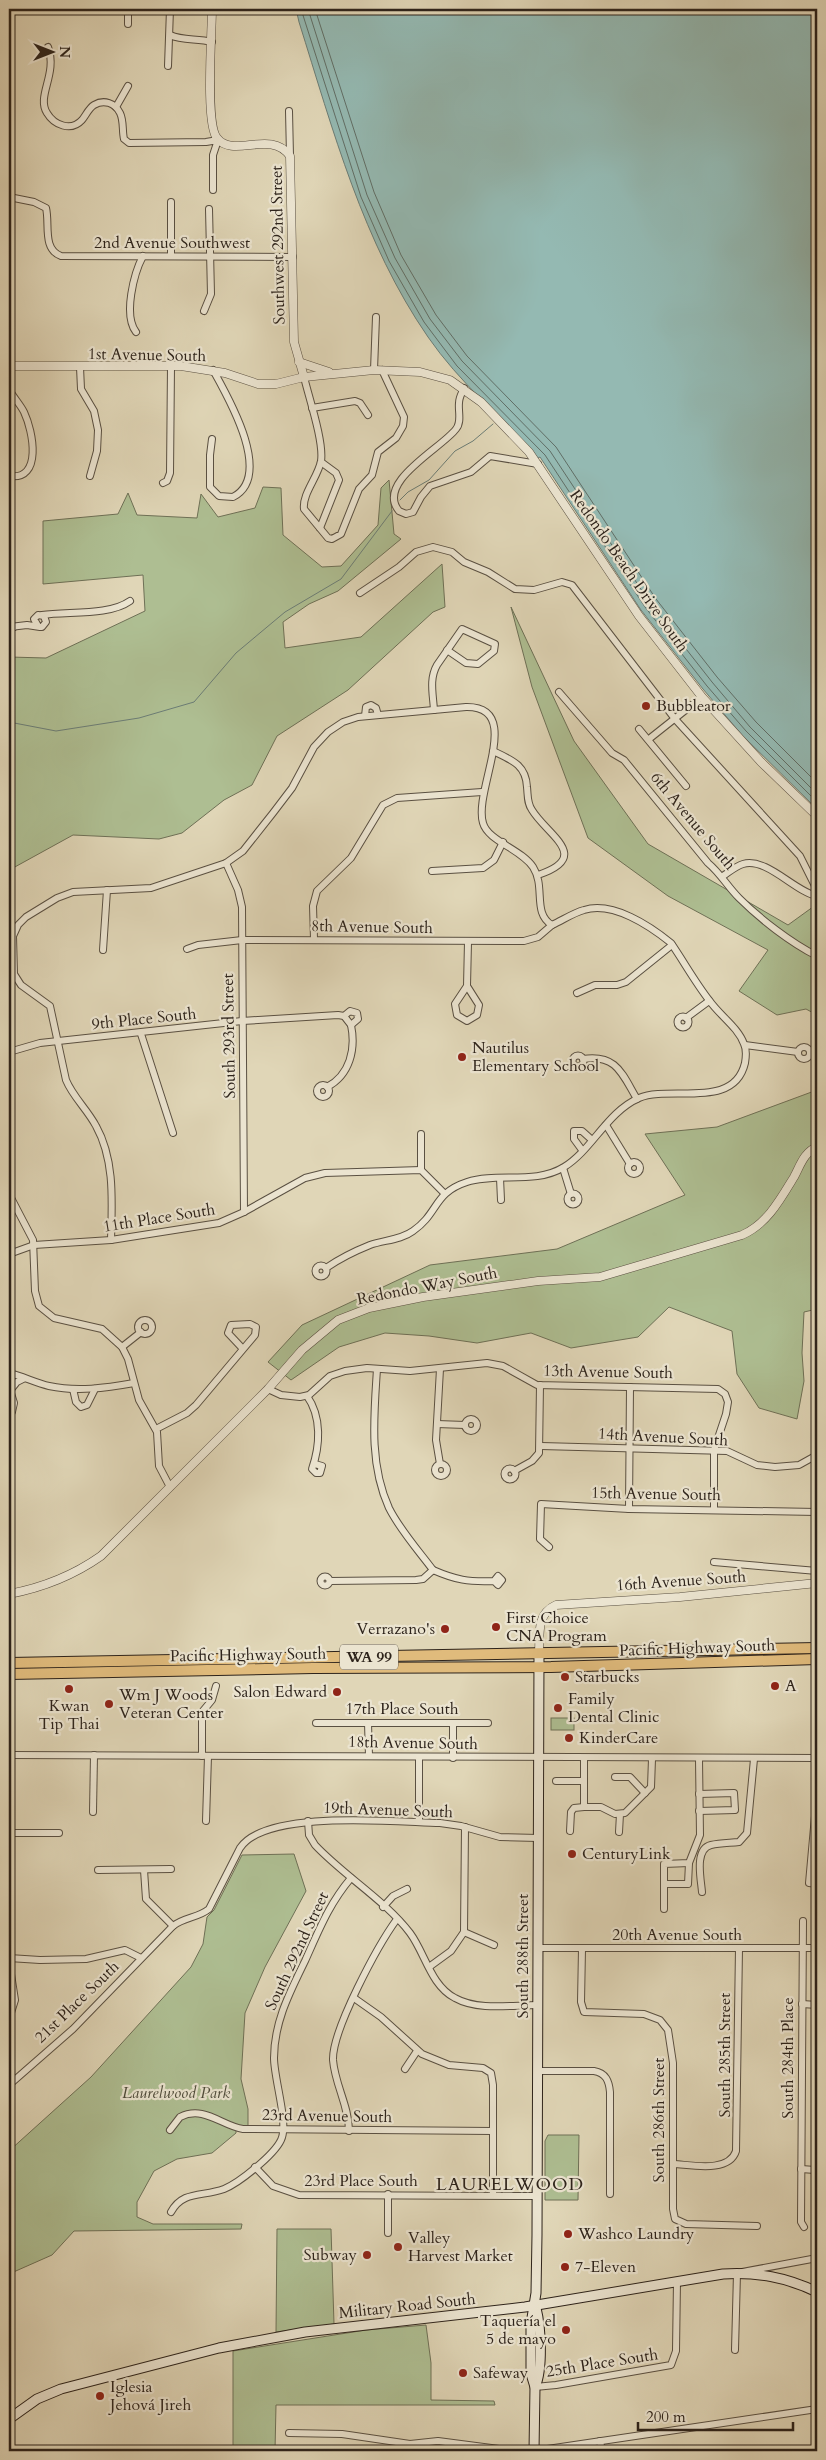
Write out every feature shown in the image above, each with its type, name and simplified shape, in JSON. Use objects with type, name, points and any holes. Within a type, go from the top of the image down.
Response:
[{"type":"main road","name":"Pacific Highway South","points":[[9,1663],[817,1648]]},
{"type":"main road","name":"South 288th Street","points":[[534,2450],[535,2387],[531,2374],[531,2324],[535,2306],[537,2196],[539,1653]]},
{"type":"main road","points":[[211,1670],[211,1667],[215,1665],[251,1664],[280,1658]]},
{"type":"main road","name":"Pacific Highway South","points":[[9,1674],[539,1667],[817,1659]]},
{"type":"main road","points":[[124,1672],[158,1666],[194,1666],[198,1660]]},
{"type":"main road","name":"Military Road South","points":[[9,2419],[37,2399],[61,2388],[219,2348],[316,2330],[429,2320],[535,2306],[677,2281],[737,2273],[763,2274],[785,2279],[817,2292]]},
{"type":"street","points":[[128,9],[128,24]]},
{"type":"street","points":[[168,66],[167,42],[170,35],[170,9]]},
{"type":"street","points":[[212,9],[211,120],[218,140],[213,155],[213,190]]},
{"type":"street","points":[[170,35],[182,39],[200,39],[212,42]]},
{"type":"street","points":[[48,47],[51,56],[51,73],[42,102],[47,114],[62,126],[77,124],[94,105],[108,102],[116,107],[121,115],[124,139],[129,143],[206,142],[218,140],[232,145],[275,144],[285,149],[290,156]]},
{"type":"street","points":[[116,107],[128,86]]},
{"type":"street","name":"Southwest 292nd Street","points":[[289,111],[294,342],[304,377]]},
{"type":"street","name":"2nd Avenue Southwest","points":[[9,196],[34,202],[46,208],[52,251],[61,256],[293,257]]},
{"type":"street","points":[[170,202],[171,256]]},
{"type":"street","points":[[204,311],[211,294],[209,209]]},
{"type":"street","points":[[136,332],[131,319],[133,284],[136,268],[143,256]]},
{"type":"street","points":[[304,377],[320,446],[321,462],[304,506],[306,513],[328,538],[339,537],[359,490],[372,475],[378,452],[396,438],[402,429],[404,417],[378,370],[376,317]]},
{"type":"street","points":[[299,362],[334,374]]},
{"type":"street","name":"1st Avenue South","points":[[9,366],[171,366],[213,370],[258,384],[276,384],[304,377],[378,370],[432,374]]},
{"type":"street","points":[[164,483],[167,481],[170,473],[171,366]]},
{"type":"street","points":[[80,367],[81,389],[94,410],[98,430],[98,444],[90,476]]},
{"type":"street","points":[[212,439],[210,487],[219,496],[233,497],[247,484],[250,465],[234,406],[213,370]]},
{"type":"street","name":"Redondo Beach Drive South","points":[[432,374],[450,380],[464,388],[529,452],[639,616],[702,697],[761,762],[817,816]]},
{"type":"street","points":[[464,388],[459,402],[458,427],[401,478],[394,495],[397,508],[404,514],[413,512],[428,488],[471,472],[488,457],[538,464]]},
{"type":"street","points":[[9,389],[26,418],[32,457],[30,467],[25,474],[19,477],[9,476]]},
{"type":"street","points":[[312,408],[355,401],[360,403],[368,415]]},
{"type":"street","points":[[522,461],[527,458],[529,452]]},
{"type":"street","points":[[320,528],[339,480],[336,474],[321,462]]},
{"type":"street","points":[[360,593],[395,570],[416,552],[433,547],[452,552],[464,562],[488,572],[515,589],[531,590],[562,582],[574,587],[675,719],[800,856],[817,890]]},
{"type":"street","points":[[9,556],[11,563],[9,614],[11,627],[27,625],[42,627],[56,613]]},
{"type":"street","points":[[27,625],[42,615],[109,609],[130,601]]},
{"type":"street","points":[[42,615],[46,622]]},
{"type":"street","points":[[34,619],[38,626]]},
{"type":"street","points":[[434,710],[432,676],[447,650],[462,630],[495,644],[494,651],[478,664],[469,664],[447,650]]},
{"type":"street","name":"6th Avenue South","points":[[559,692],[612,753],[624,760],[708,863],[723,876],[737,896],[776,930],[817,956]]},
{"type":"street","points":[[649,739],[702,697]]},
{"type":"street","points":[[365,716],[366,707],[371,705],[376,708],[378,715]]},
{"type":"street","points":[[111,1240],[111,1184],[106,1150],[96,1126],[70,1090],[66,1080],[50,1006],[20,985],[15,978],[12,945],[15,928],[26,918],[63,896],[83,890],[151,888],[226,863],[243,851],[273,814],[292,788],[314,746],[338,724],[352,718],[365,716],[472,707],[486,711],[494,723],[493,751],[482,792],[481,807],[484,825],[490,834],[525,857],[538,875],[541,888],[541,914],[545,921],[552,925]]},
{"type":"street","points":[[639,729],[686,786]]},
{"type":"street","points":[[493,751],[513,760],[523,769],[530,808],[556,836],[563,848],[564,858],[560,866],[538,875]]},
{"type":"street","points":[[314,939],[312,914],[317,891],[352,858],[383,805],[397,798],[482,792]]},
{"type":"street","points":[[432,871],[483,868],[494,860],[503,842]]},
{"type":"street","name":"South 293rd Street","points":[[226,863],[240,895],[244,1212]]},
{"type":"street","points":[[723,876],[742,864],[753,864],[776,874],[808,894],[817,896]]},
{"type":"street","points":[[103,950],[107,890]]},
{"type":"street","name":"8th Avenue South","points":[[187,949],[198,945],[242,940],[314,939],[468,942],[532,940],[552,925],[585,910],[605,908],[648,927],[672,945],[709,1001],[745,1045]]},
{"type":"street","points":[[467,986],[479,1005],[477,1015],[467,1020],[457,1015],[455,1004],[467,986],[468,942]]},
{"type":"street","points":[[577,993],[594,985],[617,985],[626,982],[672,945]]},
{"type":"street","points":[[686,1018],[709,1001]]},
{"type":"street","name":"9th Place South","points":[[9,1052],[28,1045],[58,1041],[141,1034],[242,1022],[330,1015],[348,1020],[358,1019],[357,1013],[350,1011],[348,1020]]},
{"type":"street","points":[[327,1087],[341,1078],[348,1065],[352,1051],[348,1020]]},
{"type":"street","points":[[141,1034],[173,1133]]},
{"type":"street","points":[[326,1268],[370,1245],[411,1233],[426,1220],[444,1193],[469,1181],[541,1175],[563,1168],[624,1108],[637,1099],[659,1094],[706,1093],[722,1090],[730,1086],[742,1072],[746,1055],[745,1045],[798,1052]]},
{"type":"street","points":[[583,1059],[602,1058],[611,1061],[618,1067],[637,1099]]},
{"type":"street","points":[[606,1125],[630,1164]]},
{"type":"street","points":[[582,1150],[574,1139],[574,1131],[582,1130],[592,1140]]},
{"type":"street","points":[[421,1134],[421,1170],[444,1193]]},
{"type":"street","name":"Redondo Way South","points":[[9,1594],[37,1587],[77,1572],[101,1556],[268,1389],[302,1350],[327,1328],[349,1315],[362,1310],[423,1297],[489,1288],[600,1277],[668,1259],[752,1231],[762,1224],[774,1209],[806,1155],[817,1147]]},
{"type":"street","points":[[563,1168],[571,1194]]},
{"type":"street","name":"11th Place South","points":[[9,1254],[34,1245],[111,1240],[210,1225],[244,1212],[305,1178],[325,1173],[421,1170]]},
{"type":"street","points":[[500,1178],[501,1200]]},
{"type":"street","points":[[9,1194],[30,1233],[34,1245],[35,1291],[38,1306],[54,1318],[102,1329],[122,1347],[128,1360],[143,1409],[156,1429],[159,1466],[170,1487]]},
{"type":"street","points":[[156,1429],[192,1410],[244,1348],[256,1333],[256,1327],[250,1324],[231,1324],[228,1333],[244,1348]]},
{"type":"street","points":[[122,1347],[141,1332]]},
{"type":"street","name":"13th Avenue South","points":[[307,1396],[334,1374],[352,1369],[410,1371],[494,1364],[506,1368],[528,1382],[540,1385],[701,1387],[723,1391],[727,1398],[728,1408],[714,1450]]},
{"type":"street","points":[[377,1369],[374,1414],[376,1473],[398,1524],[433,1570],[454,1580],[467,1582],[494,1581]]},
{"type":"street","points":[[440,1369],[437,1424],[437,1454],[440,1464]]},
{"type":"street","points":[[9,1374],[50,1386],[74,1389],[95,1389],[134,1383]]},
{"type":"street","points":[[9,1414],[14,1405],[9,1390],[23,1379]]},
{"type":"street","points":[[514,1471],[537,1457],[540,1446],[540,1385]]},
{"type":"street","points":[[629,1508],[630,1387]]},
{"type":"street","points":[[74,1389],[76,1402],[81,1407],[87,1405],[95,1389]]},
{"type":"street","points":[[268,1389],[290,1397],[307,1396],[317,1415],[315,1464]]},
{"type":"street","points":[[437,1424],[466,1425]]},
{"type":"street","name":"14th Avenue South","points":[[540,1446],[714,1450],[730,1452],[757,1465],[775,1467],[799,1465],[817,1455]]},
{"type":"street","points":[[714,1450],[714,1509]]},
{"type":"street","name":"15th Avenue South","points":[[549,1547],[540,1539],[541,1504],[817,1512]]},
{"type":"street","points":[[714,1562],[817,1571]]},
{"type":"street","points":[[330,1582],[416,1580],[423,1579],[433,1570]]},
{"type":"street","name":"16th Avenue South","points":[[548,1608],[572,1602],[680,1597],[817,1582]]},
{"type":"street","name":"South 288th Street","points":[[539,1653],[540,1623],[548,1608]]},
{"type":"street","points":[[206,1821],[202,1712],[212,1700],[216,1686]]},
{"type":"street","name":"17th Place South","points":[[316,1723],[488,1723]]},
{"type":"street","points":[[368,1723],[369,1756]]},
{"type":"street","points":[[454,1723],[454,1758]]},
{"type":"street","name":"18th Avenue South","points":[[9,1755],[369,1756],[584,1759],[816,1758]]},
{"type":"street","points":[[94,1755],[94,1812]]},
{"type":"street","points":[[418,1822],[419,1757]]},
{"type":"street","points":[[816,1758],[814,1871],[809,1883],[817,1884]]},
{"type":"street","points":[[584,1759],[584,1807]]},
{"type":"street","points":[[570,1831],[571,1812],[574,1808],[601,1807],[620,1814],[625,1813],[651,1787],[652,1759]]},
{"type":"street","points":[[664,1884],[688,1884],[689,1863],[700,1834],[699,1759]]},
{"type":"street","points":[[702,1892],[701,1855],[704,1848],[709,1845],[739,1842],[747,1834],[754,1759]]},
{"type":"street","points":[[615,1777],[630,1777],[645,1793]]},
{"type":"street","points":[[556,1781],[584,1781]]},
{"type":"street","points":[[699,1794],[734,1793],[735,1810],[699,1810]]},
{"type":"street","points":[[619,1832],[620,1814]]},
{"type":"street","points":[[308,1821],[308,1835],[313,1843],[384,1907],[411,1935],[445,1992],[464,2002],[479,2005],[538,2005]]},
{"type":"street","name":"19th Avenue South","points":[[173,1926],[182,1919],[201,1914],[209,1909],[244,1842],[250,1836],[267,1830],[308,1821],[418,1822],[444,1823],[500,1837],[538,1838]]},
{"type":"street","points":[[429,1967],[451,1951],[464,1932],[465,1827]]},
{"type":"street","points":[[9,1833],[59,1833]]},
{"type":"street","points":[[664,1909],[664,1864],[689,1863]]},
{"type":"street","points":[[98,1870],[171,1869]]},
{"type":"street","points":[[144,1870],[146,1899],[173,1926]]},
{"type":"street","name":"South 292nd Street","points":[[284,2130],[274,2059],[278,2023],[330,1905],[351,1878]]},
{"type":"street","points":[[384,1907],[393,1896],[407,1889]]},
{"type":"street","points":[[349,2131],[347,2109],[335,2073],[333,2054],[339,2033],[379,1945],[397,1920]]},
{"type":"street","name":"South 284th Place","points":[[803,1921],[801,2222],[804,2227]]},
{"type":"street","name":"21st Place South","points":[[9,2085],[73,2028],[173,1926]]},
{"type":"street","points":[[464,1932],[494,1945]]},
{"type":"street","name":"20th Avenue South","points":[[538,1948],[817,1948]]},
{"type":"street","name":"South 285th Street","points":[[674,2164],[713,2165],[731,2160],[736,2151],[738,2136],[739,1948]]},
{"type":"street","name":"South 286th Street","points":[[582,1949],[581,2002],[584,2012],[644,2014],[663,2022],[670,2036],[673,2053],[675,2219],[679,2222],[692,2224],[757,2226]]},
{"type":"street","points":[[9,2020],[15,2000],[9,1959],[86,1959],[125,1950],[141,1958]]},
{"type":"street","points":[[354,1998],[381,2018],[417,2051],[449,2064],[482,2068],[489,2071],[493,2083],[493,2195]]},
{"type":"street","points":[[802,2004],[817,2005]]},
{"type":"street","points":[[405,2069],[417,2051]]},
{"type":"street","points":[[537,2071],[594,2071],[606,2077],[610,2092],[610,2194]]},
{"type":"street","name":"23rd Avenue South","points":[[170,2130],[180,2117],[192,2114],[216,2118],[239,2129],[493,2131]]},
{"type":"street","points":[[171,2212],[176,2203],[184,2198],[226,2188],[255,2167],[276,2147],[282,2138],[284,2130]]},
{"type":"street","name":"23rd Place South","points":[[255,2167],[273,2186],[291,2193],[537,2196]]},
{"type":"street","points":[[801,2169],[814,2170]]},
{"type":"street","points":[[388,2194],[388,2233]]},
{"type":"street","points":[[735,2350],[737,2273],[817,2258]]},
{"type":"street","name":"25th Place South","points":[[535,2387],[556,2386],[663,2368],[673,2364],[676,2351],[677,2281]]},
{"type":"street","points":[[289,2433],[344,2435],[410,2444],[438,2441],[501,2449],[534,2450],[817,2409]]},
{"type":"street","points":[[600,2441],[602,2451]]},
{"type":"green space","points":[[389,480],[394,534],[401,539],[338,591],[309,604],[283,622],[285,648],[361,637],[442,564],[445,607],[433,612],[348,690],[277,736],[252,785],[224,800],[182,833],[159,839],[73,835],[13,868],[9,874],[9,657],[46,658],[145,611],[143,575],[43,584],[43,521],[118,514],[128,493],[137,515],[197,518],[201,494],[218,517],[255,508],[263,487],[281,488],[283,535],[322,567],[341,566],[378,525],[381,488]]},
{"type":"green space","points":[[511,607],[574,741],[648,844],[788,925],[817,904],[817,1015],[806,1009],[777,1015],[739,991],[768,950],[668,896],[588,838],[532,687]]},
{"type":"green space","points":[[817,1090],[817,1309],[804,1312],[802,1353],[804,1381],[797,1419],[759,1408],[737,1374],[732,1331],[669,1307],[638,1337],[571,1348],[531,1333],[477,1343],[429,1336],[385,1333],[339,1347],[291,1380],[268,1362],[302,1325],[430,1265],[557,1249],[685,1195],[645,1134],[717,1127]]},
{"type":"green space","points":[[551,1718],[574,1718],[574,1730],[551,1730]]},
{"type":"green space","name":"Laurelwood Park","points":[[294,1854],[306,1891],[265,1967],[245,2013],[241,2079],[248,2109],[248,2128],[236,2128],[236,2133],[212,2153],[177,2159],[154,2171],[137,2202],[137,2217],[153,2224],[242,2224],[241,2229],[74,2231],[52,2255],[9,2274],[9,2151],[91,2077],[191,1967],[203,1944],[207,1917],[214,1910],[242,1855]]},
{"type":"green space","points":[[548,2135],[579,2135],[578,2200],[545,2200],[545,2141]]},
{"type":"green space","points":[[277,2229],[331,2229],[334,2324],[276,2332]]},
{"type":"green space","points":[[426,2325],[431,2363],[431,2400],[494,2401],[495,2405],[276,2405],[275,2451],[233,2451],[233,2351],[366,2330]]},
{"type":"water","points":[[296,9],[817,9],[817,809],[742,735],[703,689],[641,610],[540,457],[538,458],[467,385],[428,337],[405,301],[385,263],[352,185]]},
{"type":"waterway","points":[[400,500],[408,492],[429,480],[455,451],[473,441],[493,424]]},
{"type":"waterway","points":[[9,722],[56,731],[139,718],[194,702],[236,653],[285,612],[341,579],[392,511]]},
{"type":"place","name":"Bubbleator","points":[[646,706]]},
{"type":"place","name":"Nautilus Elementary School","points":[[462,1057]]},
{"type":"place","name":"First Choice CNA Program","points":[[496,1627]]},
{"type":"place","name":"Verrazano's","points":[[445,1629]]},
{"type":"place","name":"Starbucks","points":[[565,1677]]},
{"type":"place","name":"A","points":[[775,1686]]},
{"type":"place","name":"Kwan Tip Thai","points":[[69,1689]]},
{"type":"place","name":"Salon Edward","points":[[337,1692]]},
{"type":"place","name":"Wm J Woods Veteran Center","points":[[109,1704]]},
{"type":"place","name":"Family Dental Clinic","points":[[558,1708]]},
{"type":"place","name":"KinderCare","points":[[569,1738]]},
{"type":"place","name":"CenturyLink","points":[[572,1854]]},
{"type":"place","name":"Washco Laundry","points":[[568,2234]]},
{"type":"place","name":"Valley Harvest Market","points":[[398,2247]]},
{"type":"place","name":"Subway","points":[[367,2255]]},
{"type":"place","name":"7-Eleven","points":[[565,2267]]},
{"type":"place","name":"Taquería el 5 de mayo","points":[[566,2330]]},
{"type":"place","name":"Safeway","points":[[463,2373]]},
{"type":"place","name":"Iglesia Jehová Jireh","points":[[100,2396]]},
{"type":"district","name":"LAURELWOOD","points":[[510,2184]]}]
